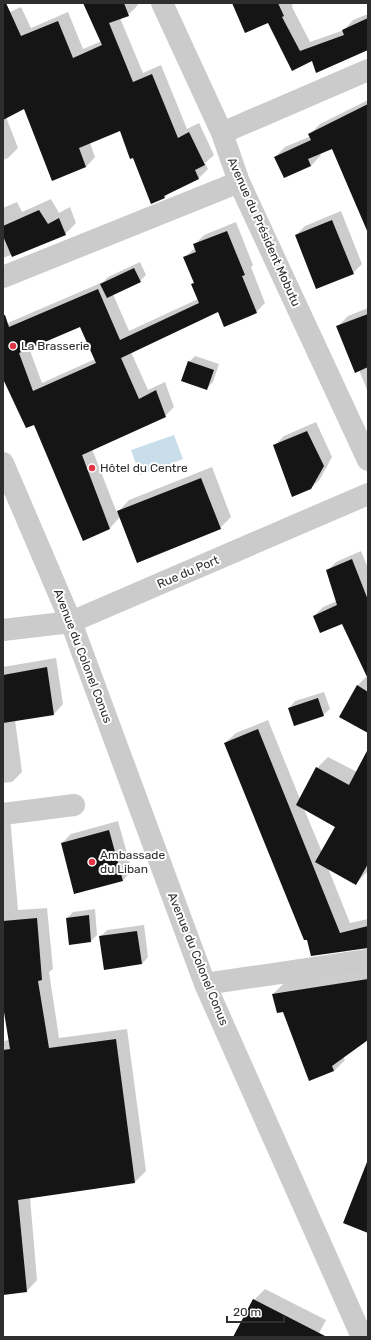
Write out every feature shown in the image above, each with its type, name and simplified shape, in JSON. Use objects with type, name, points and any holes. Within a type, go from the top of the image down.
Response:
[{"type":"street","name":"Avenue du Président Mobutu","points":[[162,3],[222,133],[239,182],[368,460]]},
{"type":"street","points":[[222,133],[368,70]]},
{"type":"street","points":[[3,277],[239,182]]},
{"type":"street","name":"Avenue du Colonel Conus","points":[[3,463],[72,622],[205,984],[362,1337]]},
{"type":"street","name":"Rue du Port","points":[[3,630],[72,622],[368,494]]},
{"type":"street","points":[[3,814],[74,805]]},
{"type":"street","points":[[205,984],[368,960]]},
{"type":"water","points":[[174,435],[183,459],[140,475],[131,450]]},
{"type":"building","points":[[3,3],[6,3],[21,36],[58,21],[73,58],[102,45],[83,3],[124,3],[129,16],[109,23],[133,82],[152,74],[178,138],[189,132],[205,165],[195,170],[199,179],[151,204],[133,158],[130,159],[120,131],[79,148],[86,167],[52,181],[24,109],[3,120]]},
{"type":"building","points":[[232,3],[278,3],[284,16],[282,17],[300,51],[344,35],[342,30],[368,18],[368,50],[316,73],[312,61],[292,71],[268,23],[245,33]]},
{"type":"building","points":[[368,104],[368,233],[332,149],[308,159],[311,166],[284,178],[274,157],[311,140],[308,134]]},
{"type":"building","points":[[39,210],[48,224],[59,218],[66,235],[12,257],[3,236],[3,226]]},
{"type":"building","points":[[332,220],[354,274],[316,289],[295,235]]},
{"type":"building","points":[[227,231],[245,275],[242,276],[257,313],[224,327],[218,312],[121,358],[139,399],[156,390],[166,417],[82,455],[110,529],[83,541],[34,425],[26,428],[3,379],[3,315],[5,315],[9,327],[98,289],[120,340],[199,303],[191,284],[194,283],[183,257],[196,252],[193,244]],"holes":[[[80,327],[96,363],[33,391],[19,353]]]},
{"type":"building","points":[[134,268],[141,282],[107,298],[100,284]]},
{"type":"building","points":[[368,314],[368,367],[355,373],[336,326]]},
{"type":"building","points":[[188,361],[214,370],[207,390],[181,381]]},
{"type":"building","points":[[307,431],[324,466],[311,489],[292,497],[273,445]]},
{"type":"building","points":[[201,478],[221,529],[137,563],[117,511]]},
{"type":"building","points":[[352,559],[368,600],[368,679],[342,624],[320,633],[313,616],[337,605],[326,570]]},
{"type":"building","points":[[47,667],[54,715],[3,723],[3,675]]},
{"type":"building","points":[[357,685],[368,692],[368,733],[339,717]]},
{"type":"building","points":[[318,698],[324,716],[294,726],[288,708]]},
{"type":"building","points":[[258,729],[340,933],[368,926],[368,948],[311,956],[307,940],[304,940],[224,743]]},
{"type":"building","points":[[368,749],[368,864],[356,885],[315,862],[335,827],[296,805],[316,767],[349,785]]},
{"type":"building","name":"Ambassade du Liban","points":[[109,830],[123,881],[74,894],[61,843]]},
{"type":"building","points":[[89,915],[91,942],[69,945],[66,918]]},
{"type":"building","points":[[37,918],[42,980],[38,981],[49,1048],[116,1039],[135,1183],[18,1200],[27,1292],[3,1295],[3,1050],[10,1049],[3,1006],[3,921]]},
{"type":"building","points":[[137,931],[142,964],[104,970],[99,936]]},
{"type":"building","points":[[368,979],[368,1040],[332,1066],[334,1071],[309,1081],[283,1012],[277,1013],[272,994]]},
{"type":"building","points":[[368,1162],[368,1233],[343,1223]]},
{"type":"building","points":[[253,1299],[327,1337],[233,1337]]},
{"type":"place","name":"La Brasserie","points":[[13,346]]},
{"type":"place","name":"Hôtel du Centre","points":[[92,468]]},
{"type":"place","name":"Ambassade du Liban","points":[[92,862]]}]
